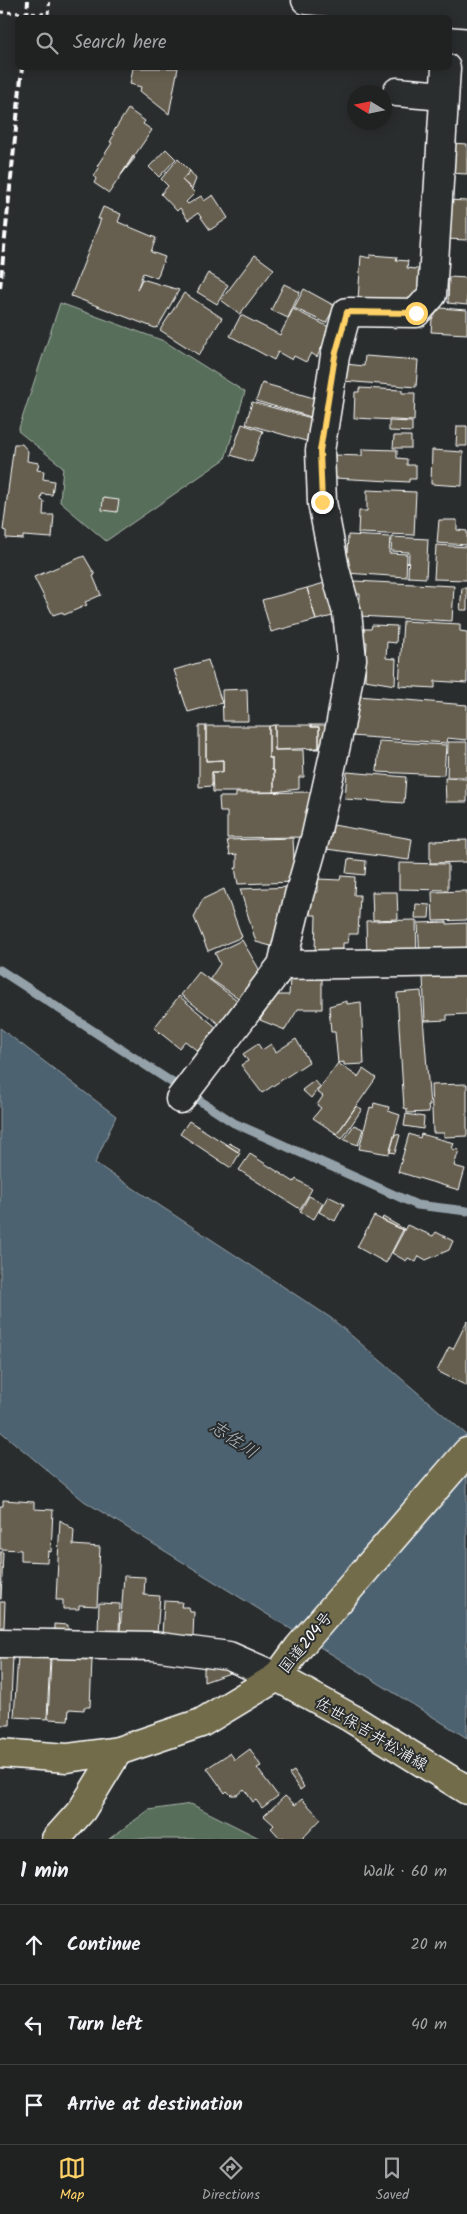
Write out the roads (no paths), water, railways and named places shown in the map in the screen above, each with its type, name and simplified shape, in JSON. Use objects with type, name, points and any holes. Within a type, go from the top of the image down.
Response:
[{"type":"main road","name":"国道204号","points":[[0,1753],[67,1758],[118,1751],[201,1723],[277,1677],[299,1647],[467,1452]]},
{"type":"main road","name":"佐世保吉井松浦線","points":[[277,1677],[351,1718],[467,1790]]},
{"type":"main road","points":[[56,1839],[82,1810],[118,1751]]},
{"type":"street","points":[[306,0],[453,10]]},
{"type":"street","points":[[425,0],[453,10]]},
{"type":"street","points":[[180,1099],[282,965],[316,835],[352,659],[347,613],[335,569],[322,502],[320,451],[334,364],[347,312],[416,313],[432,295],[446,70]]},
{"type":"street","points":[[397,92],[444,96]]},
{"type":"street","points":[[282,965],[467,962]]},
{"type":"street","points":[[0,1643],[153,1646],[229,1656],[277,1677]]},
{"type":"water","name":"志佐川","points":[[0,1028],[116,1116],[95,1163],[331,1318],[467,1435],[467,1738],[84,1501],[0,1431]]},
{"type":"waterway","points":[[0,970],[234,1123],[417,1205],[467,1211]]},
{"type":"railway","points":[[27,15],[28,0]]},
{"type":"railway","points":[[0,288],[22,70]]}]
